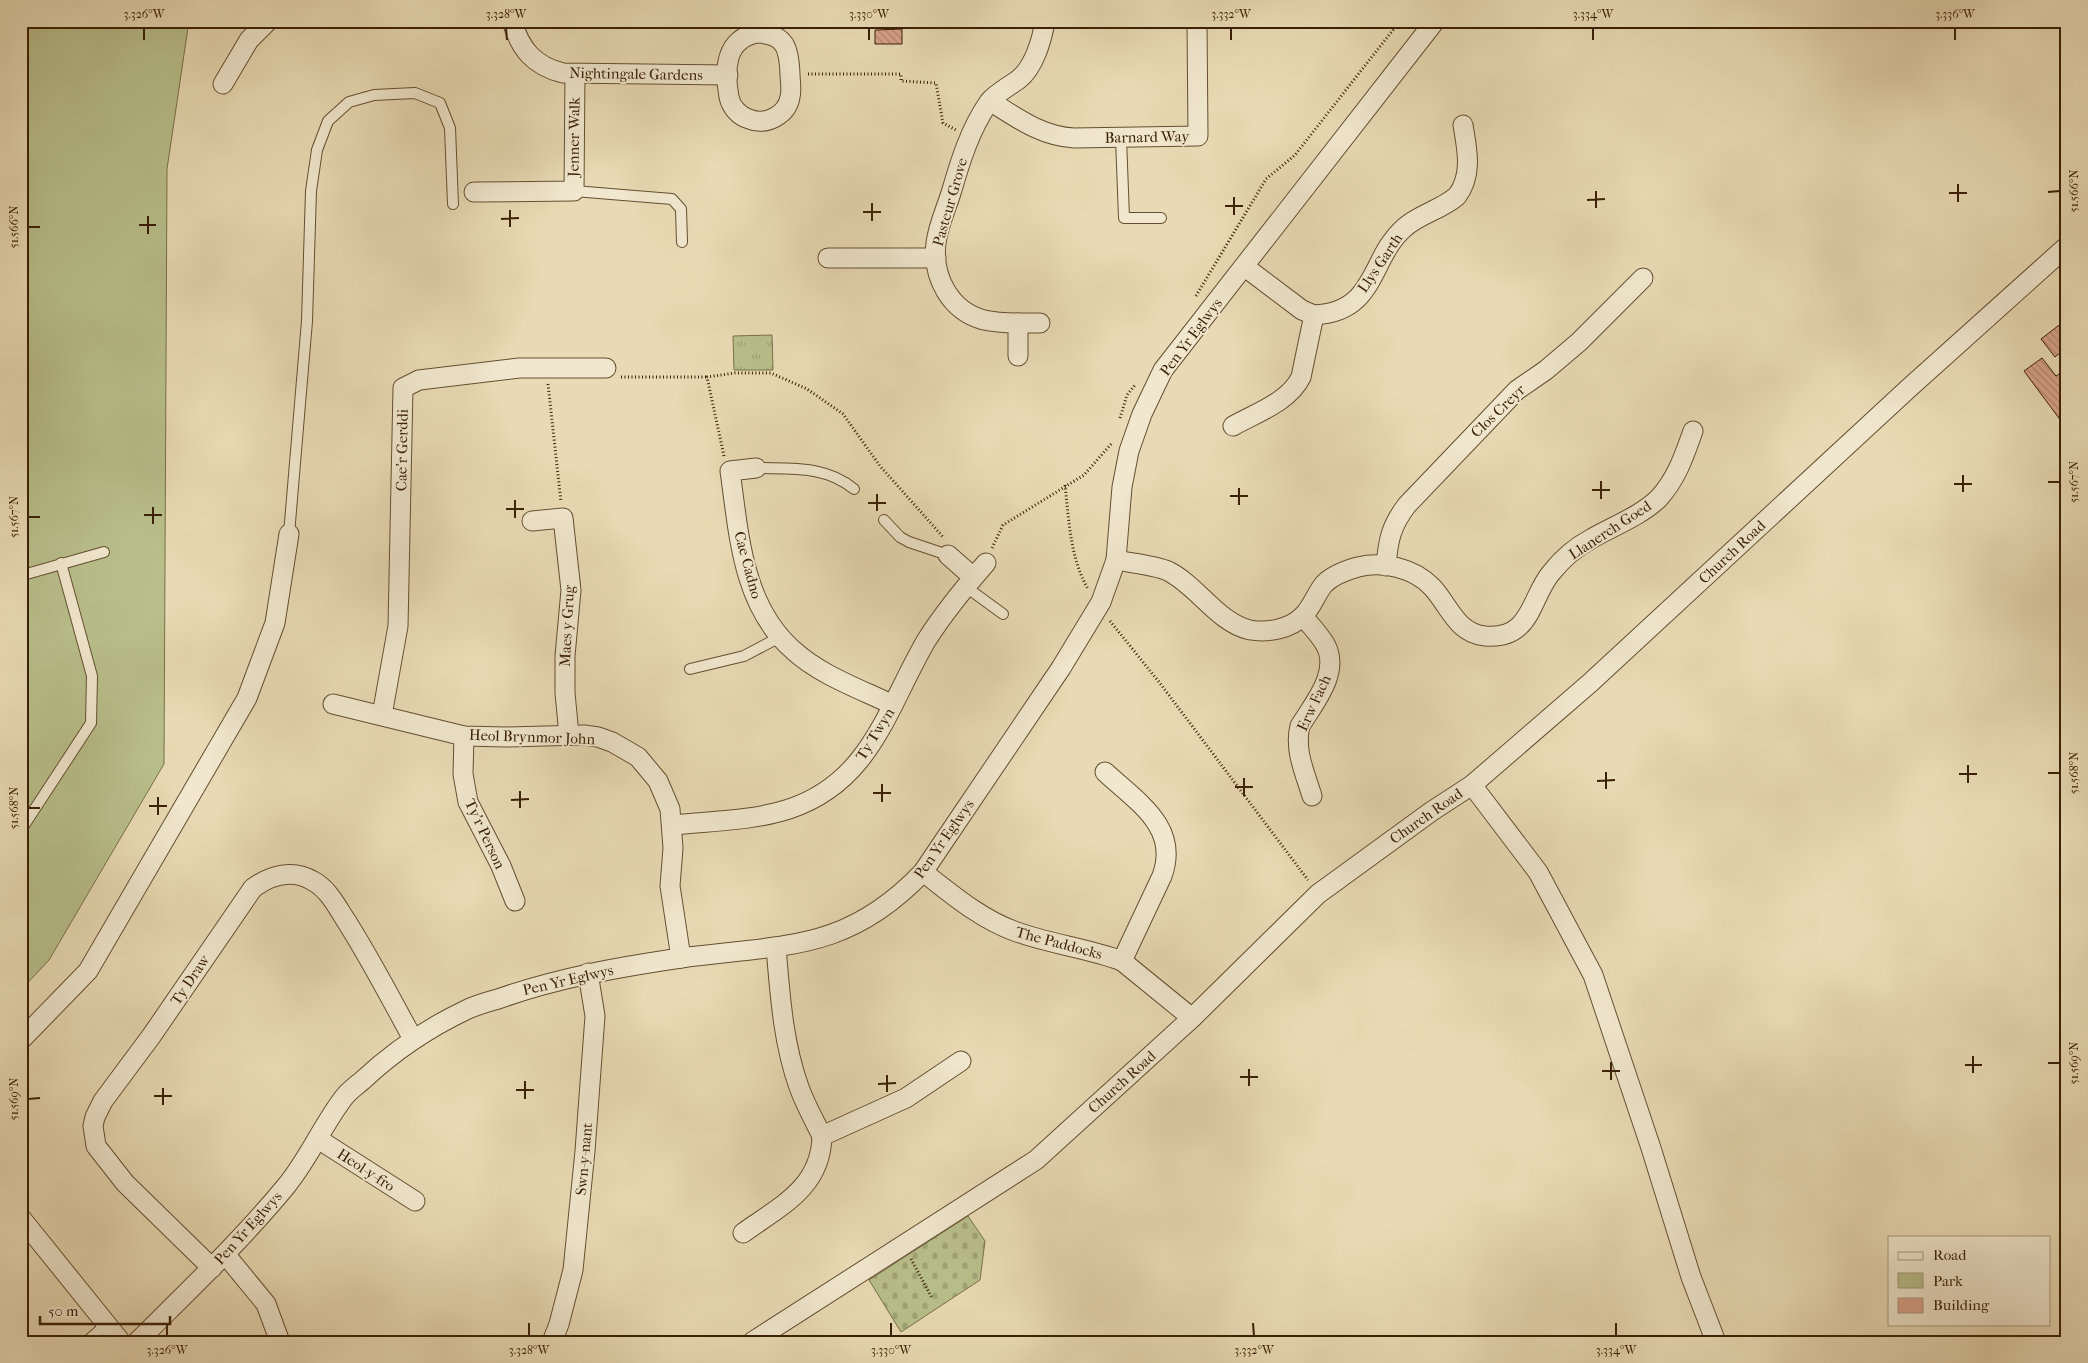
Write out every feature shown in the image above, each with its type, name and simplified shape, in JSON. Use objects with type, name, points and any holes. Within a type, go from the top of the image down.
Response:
[{"type":"street","points":[[223,84],[249,40],[268,21]]},
{"type":"street","name":"Nightingale Gardens","points":[[512,21],[520,44],[531,58],[552,70],[575,74],[728,75]]},
{"type":"street","points":[[990,101],[1021,77],[1038,46],[1045,21]]},
{"type":"street","name":"Barnard Way","points":[[990,101],[1035,129],[1054,136],[1074,138],[1198,136],[1197,21]]},
{"type":"street","name":"Pen Yr Eglwys","points":[[137,1342],[212,1268],[288,1184],[343,1098],[377,1067],[414,1039],[467,1009],[520,991],[588,973],[821,939],[861,922],[895,899],[923,872],[1061,668],[1098,606],[1116,560],[1122,487],[1129,451],[1142,414],[1163,370],[1245,267],[1434,21]]},
{"type":"street","points":[[757,33],[773,36],[785,45],[789,52],[791,96],[788,104],[777,116],[761,121],[744,118],[732,106],[729,98],[728,75],[729,54],[732,47],[743,37],[757,33]]},
{"type":"street","name":"Jenner Walk","points":[[474,192],[574,191],[575,74]]},
{"type":"street","name":"Pasteur Grove","points":[[990,101],[969,138],[939,229],[936,258],[940,280],[945,290],[961,308],[983,320],[1040,323]]},
{"type":"street","name":"Llys Garth","points":[[1314,315],[1339,310],[1363,292],[1393,240],[1404,228],[1457,196],[1462,190],[1467,176],[1467,154],[1463,125]]},
{"type":"street","name":"Church Road","points":[[752,1342],[1036,1160],[1192,1018],[1318,894],[1432,811],[1472,785],[1590,684],[1909,388],[2067,246]]},
{"type":"street","points":[[828,258],[936,258]]},
{"type":"street","points":[[1232,426],[1286,397],[1298,385],[1314,315],[1302,310],[1245,267]]},
{"type":"street","name":"Clos Creyr","points":[[1386,566],[1389,539],[1396,520],[1413,498],[1517,390],[1546,370],[1579,342],[1643,278]]},
{"type":"street","points":[[1018,323],[1018,356]]},
{"type":"street","name":"Cae'r Gerddi","points":[[382,715],[398,626],[403,388],[419,380],[520,368],[606,368]]},
{"type":"street","name":"Llanerch Goed","points":[[1116,560],[1167,570],[1196,590],[1229,621],[1248,630],[1259,631],[1277,629],[1294,623],[1303,616],[1325,584],[1335,578],[1358,568],[1386,566],[1407,571],[1431,586],[1458,623],[1466,630],[1485,636],[1504,634],[1521,624],[1528,616],[1549,574],[1568,555],[1588,540],[1632,517],[1657,499],[1681,467],[1693,431]]},
{"type":"street","points":[[730,471],[756,468]]},
{"type":"street","name":"Cae Cadno","points":[[730,471],[742,552],[751,588],[760,609],[780,637],[794,651],[822,669],[893,705]]},
{"type":"street","points":[[532,521],[563,518]]},
{"type":"street","name":"Maes y Grug","points":[[563,518],[571,590],[565,656],[565,693],[569,735]]},
{"type":"street","points":[[21,1040],[88,971],[247,698],[275,623],[290,534]]},
{"type":"street","points":[[949,550],[970,582]]},
{"type":"street","name":"Ty Twyn","points":[[672,825],[760,816],[788,810],[813,800],[832,788],[863,758],[878,735],[926,641],[986,563]]},
{"type":"street","name":"Erw Fach","points":[[1303,616],[1325,644],[1330,661],[1328,677],[1300,726],[1298,735],[1300,757],[1312,796]]},
{"type":"street","name":"Heol Brynmor John","points":[[333,704],[464,736],[584,735],[612,742],[638,757],[649,768],[665,795],[672,825],[670,886],[682,958]]},
{"type":"street","name":"Ty'r Person","points":[[464,736],[463,774],[468,802],[501,866],[515,901]]},
{"type":"street","name":"The Paddocks","points":[[1105,772],[1154,820],[1164,834],[1167,844],[1167,855],[1162,876],[1122,961]]},
{"type":"street","points":[[1472,785],[1538,872],[1592,975],[1652,1148],[1691,1277],[1716,1342]]},
{"type":"street","name":"The Paddocks","points":[[923,872],[976,913],[1002,926],[1026,935],[1095,951],[1122,961],[1192,1018]]},
{"type":"street","name":"Ty Draw","points":[[212,1268],[126,1183],[96,1146],[93,1126],[103,1101],[152,1035],[253,888],[272,877],[283,874],[303,876],[321,886],[357,938],[414,1039]]},
{"type":"street","points":[[743,1233],[792,1198],[808,1183],[820,1155],[822,1136],[800,1088],[791,1058],[780,999],[776,947]]},
{"type":"street","name":"Swn-y-nant","points":[[552,1342],[559,1324],[573,1270],[586,1151],[595,1016],[588,973]]},
{"type":"street","points":[[822,1136],[906,1098],[961,1061]]},
{"type":"street","name":"Heol-y-fro","points":[[318,1139],[415,1201]]},
{"type":"street","points":[[21,1218],[27,1238],[107,1324],[121,1342]]},
{"type":"street","points":[[225,1254],[266,1304],[280,1342]]},
{"type":"lane","points":[[290,534],[307,321],[311,192],[317,150],[328,120],[349,102],[374,95],[415,93],[440,104],[450,128],[453,204]]},
{"type":"lane","points":[[1121,138],[1124,218],[1162,218]]},
{"type":"lane","points":[[574,191],[672,199],[681,209],[682,242]]},
{"type":"lane","points":[[756,468],[823,472],[835,476],[854,489]]},
{"type":"lane","points":[[884,520],[909,542],[949,550]]},
{"type":"lane","points":[[22,575],[61,562],[104,552]]},
{"type":"lane","points":[[21,830],[91,723],[92,676],[61,562]]},
{"type":"lane","points":[[970,582],[1003,614]]},
{"type":"lane","points":[[690,669],[744,656],[780,637]]},
{"type":"lane","points":[[86,1342],[107,1324]]},
{"type":"path","points":[[1194,300],[1266,179],[1295,155],[1400,21]]},
{"type":"path","points":[[790,74],[901,74],[900,82],[936,83],[943,123],[969,138]]},
{"type":"path","points":[[547,368],[551,429],[563,518]]},
{"type":"path","points":[[606,368],[606,376],[644,378],[771,373],[807,389],[843,414],[880,466],[949,550]]},
{"type":"path","points":[[707,377],[721,449],[730,471]]},
{"type":"path","points":[[1119,420],[1127,395],[1138,381]]},
{"type":"path","points":[[986,563],[1003,525],[1084,475],[1111,444],[1114,436]]},
{"type":"path","points":[[1065,485],[1071,542],[1081,576],[1098,606],[1159,682],[1318,894]]},
{"type":"path","points":[[903,1245],[932,1298]]},
{"type":"green space","points":[[21,21],[189,21],[167,169],[164,764],[49,960],[21,990]]},
{"type":"green space","points":[[772,335],[773,370],[734,370],[733,336]]},
{"type":"green space","points":[[968,1216],[985,1241],[980,1280],[901,1332],[869,1280]]},
{"type":"building","points":[[902,29],[902,44],[875,44],[875,30]]},
{"type":"building","points":[[2067,319],[2067,347],[2055,357],[2041,339]]},
{"type":"building","points":[[2042,358],[2056,376],[2067,369],[2067,429],[2024,371]]}]
